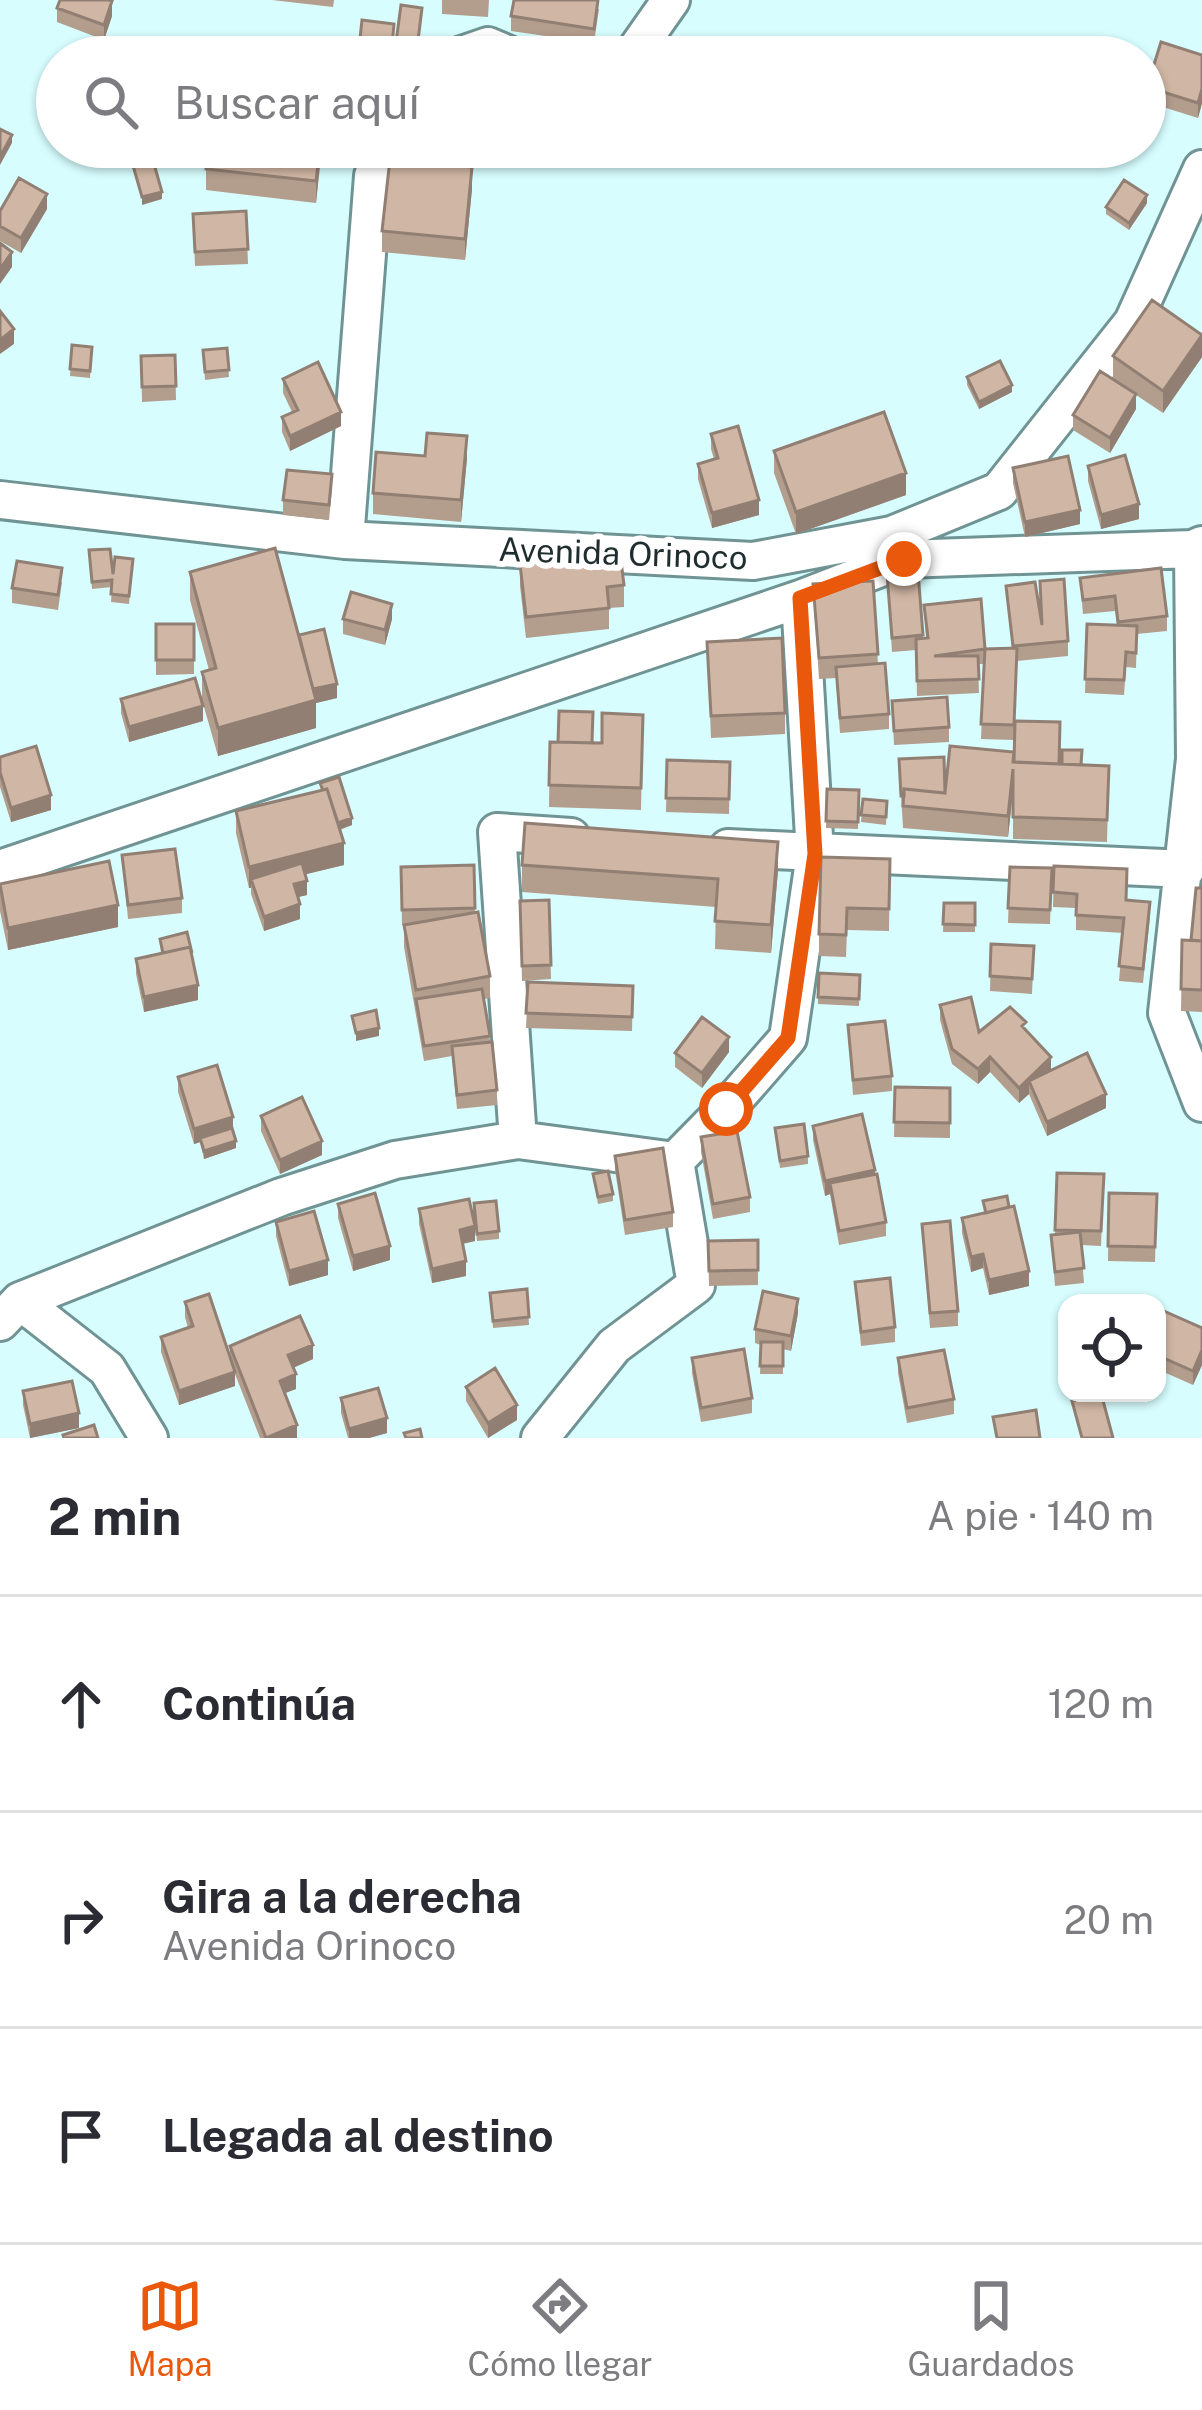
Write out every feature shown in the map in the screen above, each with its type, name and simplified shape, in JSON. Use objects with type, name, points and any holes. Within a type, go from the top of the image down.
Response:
[{"type":"street","points":[[646,36],[671,0]]},
{"type":"street","points":[[345,540],[376,168]]},
{"type":"street","name":"Avenida Orinoco","points":[[3,495],[345,540],[753,561],[892,535],[999,491],[1133,322],[1202,169]]},
{"type":"street","points":[[1199,548],[1195,759],[1167,1013],[1202,1103]]},
{"type":"street","name":"Avenida Orinoco","points":[[0,869],[904,559],[1199,548]]},
{"type":"street","points":[[675,1161],[788,1038],[815,854],[800,598]]},
{"type":"street","points":[[518,1140],[497,832],[611,840]]},
{"type":"street","points":[[701,846],[1186,869]]},
{"type":"street","points":[[10,1312],[280,1197],[376,1166],[518,1140],[675,1161]]},
{"type":"street","points":[[540,1438],[614,1346],[696,1285],[675,1161]]},
{"type":"street","points":[[10,1312],[107,1370],[148,1438]]},
{"type":"building","points":[[60,0],[112,1],[104,25],[57,8]]},
{"type":"building","points":[[514,0],[598,0],[594,29],[511,16]]},
{"type":"building","points":[[401,5],[422,8],[419,36],[397,36]]},
{"type":"building","points":[[362,20],[394,24],[393,36],[360,36]]},
{"type":"building","points":[[1166,44],[1202,55],[1198,103],[1166,93]]},
{"type":"building","points":[[0,129],[12,135],[0,157]]},
{"type":"building","points":[[134,168],[155,168],[162,192],[142,197]]},
{"type":"building","points":[[206,168],[318,168],[316,181]]},
{"type":"building","points":[[389,168],[472,168],[465,239],[382,231]]},
{"type":"building","points":[[19,178],[47,194],[21,238],[0,226],[0,211]]},
{"type":"building","points":[[1124,180],[1147,195],[1129,223],[1106,207]]},
{"type":"building","points":[[246,211],[248,249],[195,252],[193,214]]},
{"type":"building","points":[[0,243],[12,252],[0,269]]},
{"type":"building","points":[[1152,300],[1202,335],[1163,391],[1113,356]]},
{"type":"building","points":[[0,311],[14,329],[0,340]]},
{"type":"building","points":[[72,345],[92,347],[90,371],[70,369]]},
{"type":"building","points":[[227,348],[229,370],[205,372],[203,350]]},
{"type":"building","points":[[175,355],[176,386],[142,387],[141,356]]},
{"type":"building","points":[[1000,361],[1012,385],[979,402],[967,377]]},
{"type":"building","points":[[318,362],[341,412],[290,436],[282,417],[298,410],[283,379]]},
{"type":"building","points":[[1100,371],[1136,394],[1110,438],[1073,415]]},
{"type":"building","points":[[884,412],[906,473],[796,512],[774,451]]},
{"type":"building","points":[[738,426],[759,500],[712,513],[698,464],[718,458],[711,434]]},
{"type":"building","points":[[427,433],[467,436],[461,500],[373,493],[376,452],[425,456]]},
{"type":"building","points":[[1125,455],[1139,504],[1101,515],[1088,466]]},
{"type":"building","points":[[1068,456],[1080,510],[1025,522],[1013,468]]},
{"type":"building","points":[[287,470],[332,474],[329,505],[283,500]]},
{"type":"building","points":[[275,548],[316,700],[218,728],[202,672],[216,668],[190,572]]},
{"type":"building","points":[[110,549],[113,574],[115,557],[133,559],[129,596],[111,594],[112,580],[92,582],[89,550]]},
{"type":"building","points":[[620,553],[624,585],[607,587],[609,608],[526,617],[520,564]]},
{"type":"building","points":[[17,561],[62,568],[58,595],[12,588]]},
{"type":"building","points":[[1161,568],[1167,616],[1118,622],[1115,596],[1083,600],[1080,578]]},
{"type":"building","points":[[918,572],[923,635],[892,638],[887,574]]},
{"type":"building","points":[[1064,579],[1068,641],[1013,646],[1006,586],[1035,582],[1042,625],[1040,581]]},
{"type":"building","points":[[873,581],[878,654],[819,658],[813,584]]},
{"type":"building","points":[[351,592],[392,604],[385,630],[343,619]]},
{"type":"building","points":[[981,599],[985,649],[934,656],[978,656],[979,679],[917,681],[916,639],[928,638],[924,605]]},
{"type":"building","points":[[156,624],[194,624],[194,660],[156,660]]},
{"type":"building","points":[[1087,624],[1137,626],[1136,653],[1126,652],[1124,680],[1085,679]]},
{"type":"building","points":[[324,629],[337,684],[313,689],[299,635]]},
{"type":"building","points":[[782,638],[785,713],[711,716],[707,642]]},
{"type":"building","points":[[1017,648],[1014,725],[981,724],[985,649]]},
{"type":"building","points":[[885,663],[889,714],[840,718],[836,667]]},
{"type":"building","points":[[195,678],[203,706],[129,727],[121,699]]},
{"type":"building","points":[[947,697],[949,727],[894,731],[892,701]]},
{"type":"building","points":[[559,711],[593,712],[592,743],[558,742]]},
{"type":"building","points":[[602,713],[643,715],[641,788],[549,785],[550,742],[602,743]]},
{"type":"building","points":[[1015,721],[1060,722],[1059,764],[1014,762]]},
{"type":"building","points":[[36,746],[51,795],[11,808],[0,757]]},
{"type":"building","points":[[950,746],[1014,752],[1013,762],[1109,766],[1107,820],[1013,817],[1013,769],[1008,816],[903,806],[904,789],[945,793]]},
{"type":"building","points":[[1062,750],[1082,750],[1081,765],[1062,764]]},
{"type":"building","points":[[944,757],[945,793],[904,789],[901,796],[899,759]]},
{"type":"building","points":[[667,760],[730,762],[729,799],[666,798]]},
{"type":"building","points":[[339,777],[352,818],[338,823],[327,789],[320,783]]},
{"type":"building","points":[[327,789],[344,843],[249,867],[236,811]]},
{"type":"building","points":[[827,789],[859,790],[858,822],[826,821]]},
{"type":"building","points":[[863,799],[887,801],[886,817],[861,815]]},
{"type":"building","points":[[525,823],[778,842],[771,925],[715,921],[718,879],[522,865]]},
{"type":"building","points":[[175,849],[182,898],[128,905],[122,855]]},
{"type":"building","points":[[821,857],[890,859],[889,909],[847,908],[846,935],[819,934]]},
{"type":"building","points":[[109,861],[118,905],[8,928],[0,884]]},
{"type":"building","points":[[302,863],[307,881],[294,884],[300,904],[264,917],[251,879]]},
{"type":"building","points":[[474,865],[475,908],[402,910],[401,867]]},
{"type":"building","points":[[1054,866],[1127,869],[1126,900],[1150,902],[1143,969],[1119,966],[1124,918],[1076,915],[1077,894],[1053,892]]},
{"type":"building","points":[[1010,867],[1052,868],[1050,910],[1008,908]]},
{"type":"building","points":[[1196,888],[1202,888],[1202,941],[1191,940]]},
{"type":"building","points":[[549,900],[551,965],[522,966],[520,901]]},
{"type":"building","points":[[944,903],[975,903],[975,925],[943,924]]},
{"type":"building","points":[[478,912],[490,976],[416,990],[404,925]]},
{"type":"building","points":[[187,932],[192,953],[190,947],[163,953],[160,939]]},
{"type":"building","points":[[1182,940],[1202,941],[1202,990],[1181,989]]},
{"type":"building","points":[[991,944],[1034,946],[1032,979],[990,976]]},
{"type":"building","points":[[190,947],[198,985],[144,997],[136,959]]},
{"type":"building","points":[[819,973],[860,975],[859,999],[818,997]]},
{"type":"building","points":[[528,982],[633,986],[632,1017],[526,1013]]},
{"type":"building","points":[[482,989],[490,1036],[424,1046],[416,999]]},
{"type":"building","points":[[971,997],[979,1032],[1010,1007],[1051,1057],[1019,1088],[990,1057],[978,1069],[952,1049],[940,1005]]},
{"type":"building","points":[[376,1010],[379,1028],[356,1033],[352,1016]]},
{"type":"building","points":[[702,1017],[729,1037],[702,1073],[675,1053]]},
{"type":"building","points":[[885,1021],[892,1076],[853,1080],[848,1025]]},
{"type":"building","points":[[492,1042],[497,1090],[457,1095],[452,1046]]},
{"type":"building","points":[[1087,1053],[1106,1094],[1047,1122],[1029,1081]]},
{"type":"building","points":[[217,1065],[233,1117],[194,1129],[178,1077]]},
{"type":"building","points":[[895,1087],[950,1088],[950,1123],[894,1122]]},
{"type":"building","points":[[302,1097],[322,1141],[280,1160],[261,1116]]},
{"type":"building","points":[[862,1114],[875,1170],[825,1181],[813,1126]]},
{"type":"building","points":[[804,1124],[808,1156],[780,1161],[775,1128]]},
{"type":"building","points":[[232,1128],[236,1141],[204,1151],[200,1138]]},
{"type":"building","points":[[737,1131],[750,1197],[713,1204],[701,1137]]},
{"type":"building","points":[[663,1148],[673,1212],[625,1220],[615,1156]]},
{"type":"building","points":[[608,1171],[613,1194],[598,1197],[593,1174]]},
{"type":"building","points":[[1057,1173],[1104,1174],[1101,1231],[1055,1230]]},
{"type":"building","points":[[877,1174],[886,1222],[839,1231],[830,1183]]},
{"type":"building","points":[[375,1193],[390,1246],[353,1256],[338,1204]]},
{"type":"building","points":[[1109,1193],[1157,1194],[1155,1247],[1108,1246]]},
{"type":"building","points":[[1007,1196],[1009,1207],[986,1213],[983,1201]]},
{"type":"building","points":[[469,1199],[475,1226],[460,1230],[466,1261],[432,1269],[419,1209]]},
{"type":"building","points":[[496,1201],[499,1231],[477,1234],[474,1203]]},
{"type":"building","points":[[1014,1206],[1029,1271],[989,1280],[983,1254],[971,1257],[962,1218]]},
{"type":"building","points":[[314,1211],[328,1260],[289,1271],[276,1222]]},
{"type":"building","points":[[950,1221],[958,1311],[930,1313],[922,1224]]},
{"type":"building","points":[[1080,1232],[1084,1268],[1055,1272],[1051,1235]]},
{"type":"building","points":[[758,1240],[758,1270],[709,1271],[708,1241]]},
{"type":"building","points":[[890,1278],[895,1327],[861,1332],[855,1282]]},
{"type":"building","points":[[527,1289],[529,1317],[493,1321],[490,1293]]},
{"type":"building","points":[[763,1291],[798,1299],[791,1336],[755,1329]]},
{"type":"building","points":[[209,1294],[235,1372],[179,1391],[161,1337],[193,1326],[185,1302]]},
{"type":"building","points":[[1166,1312],[1202,1328],[1202,1350],[1193,1371],[1166,1359]]},
{"type":"building","points":[[300,1316],[313,1345],[288,1355],[296,1374],[280,1381],[297,1425],[266,1438],[230,1346]]},
{"type":"building","points":[[761,1342],[783,1342],[783,1366],[760,1366]]},
{"type":"building","points":[[744,1349],[752,1398],[701,1408],[692,1358]]},
{"type":"building","points":[[944,1350],[954,1399],[907,1408],[898,1358]]},
{"type":"building","points":[[495,1368],[517,1405],[488,1423],[466,1387]]},
{"type":"building","points":[[72,1381],[79,1413],[30,1424],[23,1391]]},
{"type":"building","points":[[378,1388],[387,1418],[349,1429],[341,1398]]},
{"type":"building","points":[[1072,1402],[1103,1402],[1113,1438],[1082,1438]]},
{"type":"building","points":[[1036,1410],[1040,1438],[997,1438],[993,1417]]},
{"type":"building","points":[[94,1425],[98,1438],[64,1438],[63,1435]]},
{"type":"building","points":[[420,1429],[422,1438],[406,1438],[404,1433]]},
{"type":"route","points":[[726,1109],[788,1038],[815,854],[800,598],[904,559]]}]
